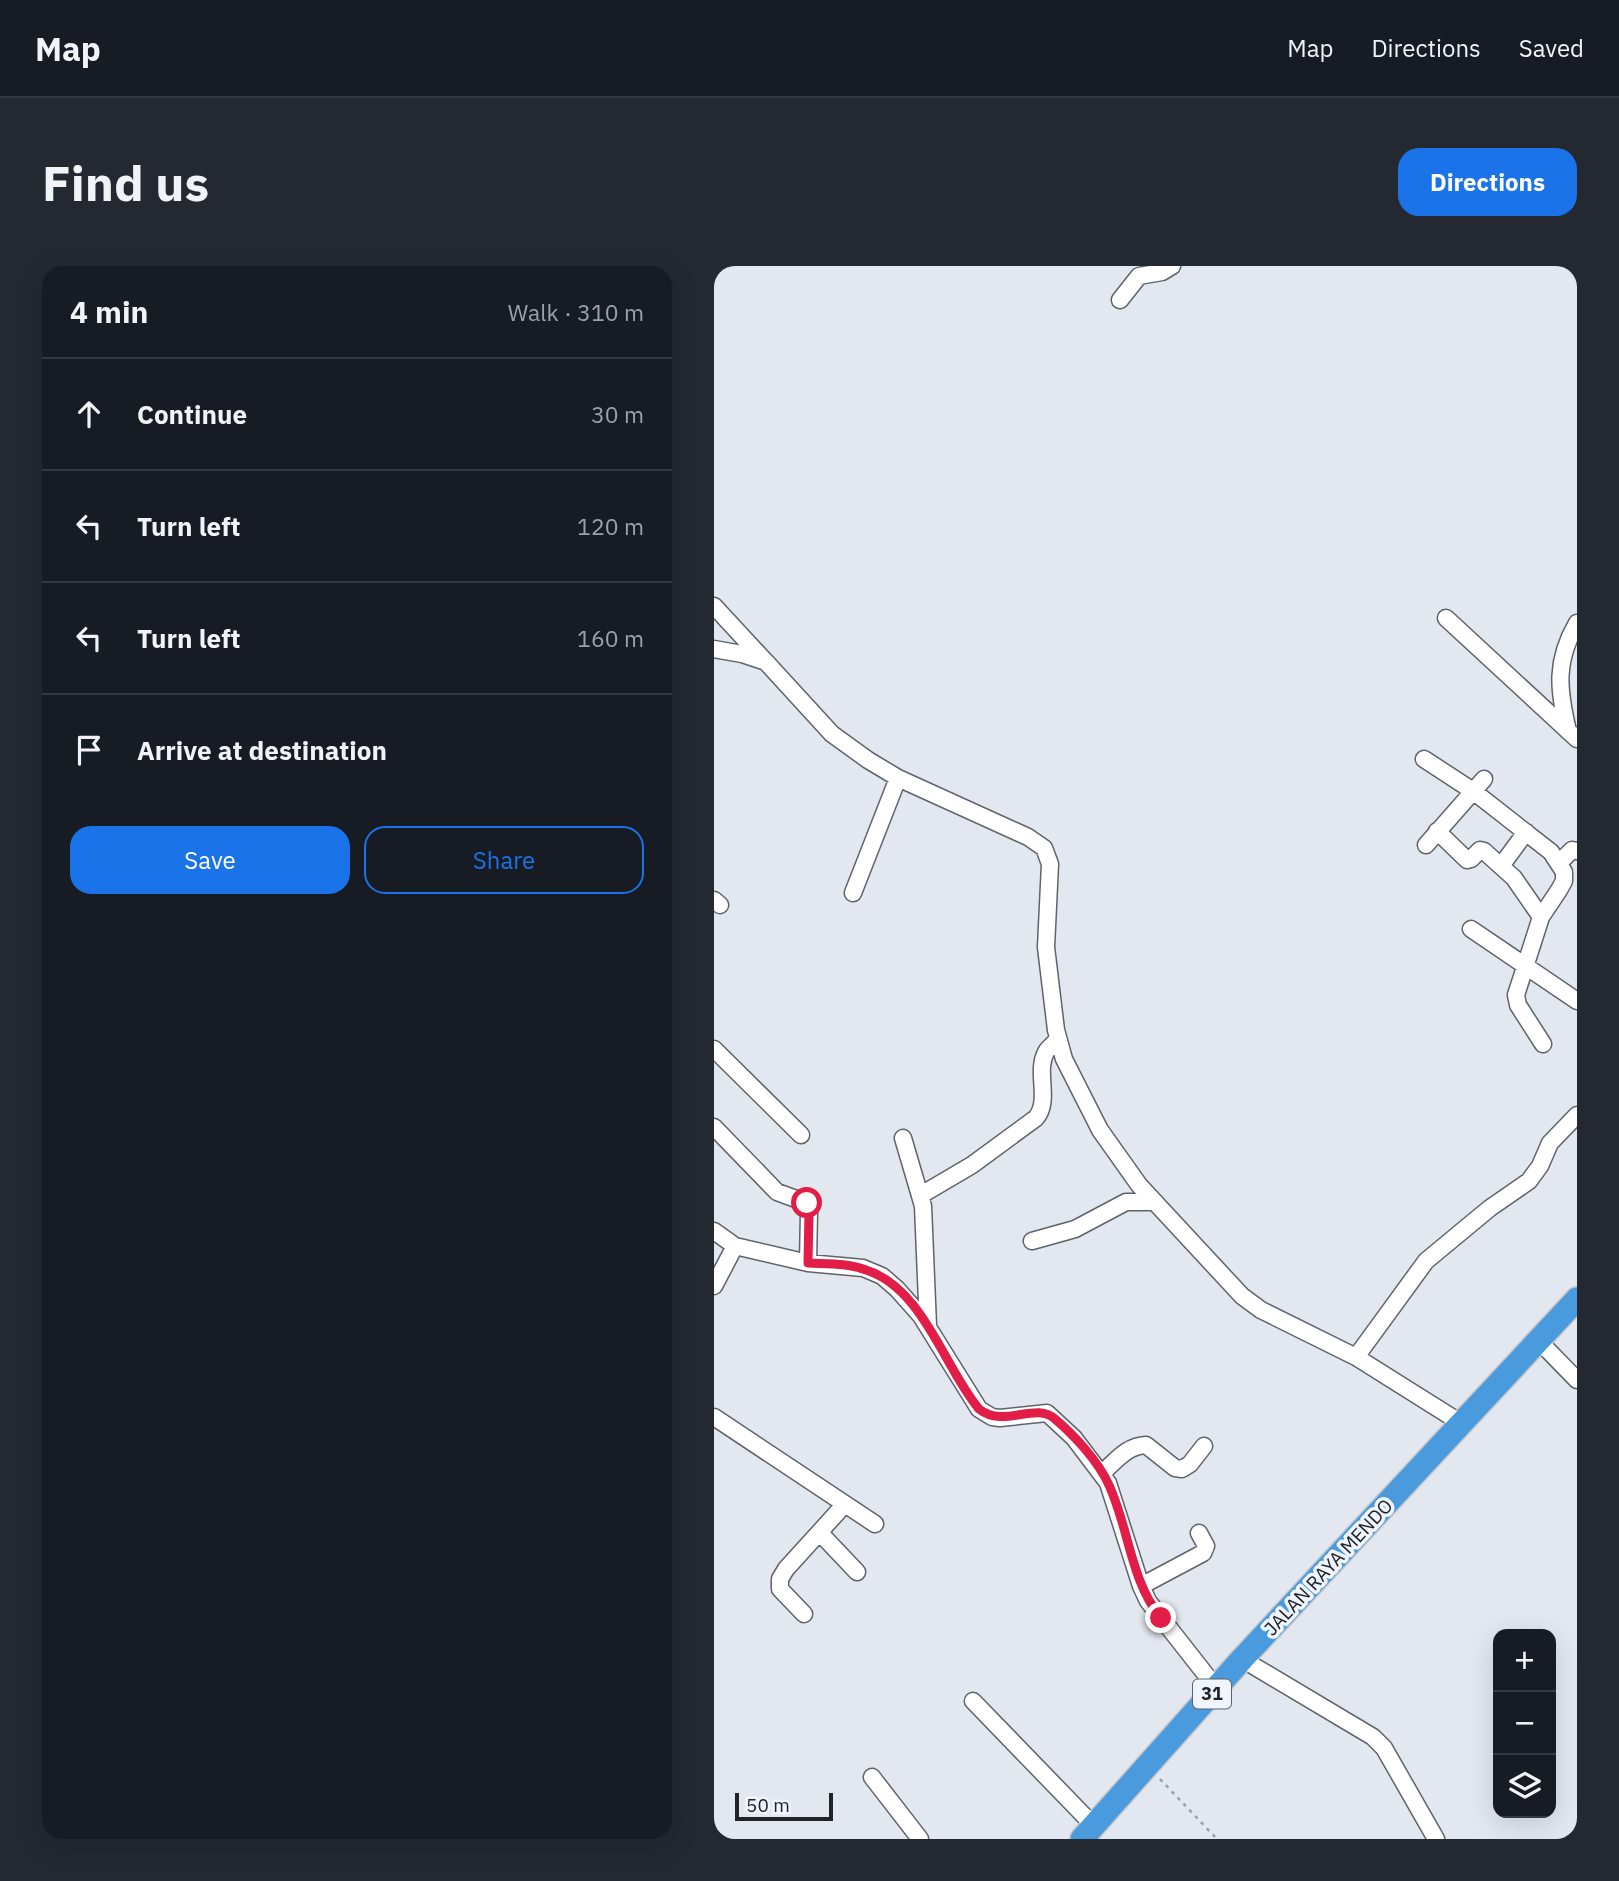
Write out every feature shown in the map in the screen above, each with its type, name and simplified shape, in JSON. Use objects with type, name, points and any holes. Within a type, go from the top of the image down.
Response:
[{"type":"highway","name":"JALAN RAYA MENDO","points":[[1088,1832],[1342,1550],[1577,1299]]},
{"type":"street","points":[[1120,300],[1139,276],[1163,272],[1172,266]]},
{"type":"street","points":[[714,606],[848,748],[898,778],[1037,842],[1048,855],[1050,875],[1046,935],[1057,1040],[1100,1130],[1139,1185],[1242,1296],[1261,1310],[1356,1357],[1461,1423]]},
{"type":"street","points":[[1446,618],[1573,735]]},
{"type":"street","points":[[1573,735],[1562,706],[1559,674],[1560,662],[1577,623]]},
{"type":"street","points":[[714,649],[766,662]]},
{"type":"street","points":[[1424,759],[1478,785],[1560,862],[1564,881],[1541,917],[1516,995],[1518,1005],[1543,1044]]},
{"type":"street","points":[[853,892],[898,778]]},
{"type":"street","points":[[1426,845],[1478,785]]},
{"type":"street","points":[[1437,831],[1467,860],[1481,850],[1501,866],[1522,888],[1541,917]]},
{"type":"street","points":[[1501,866],[1526,832]]},
{"type":"street","points":[[1560,862],[1572,850],[1577,851]]},
{"type":"street","points":[[1471,929],[1577,1001]]},
{"type":"street","points":[[921,1195],[972,1164],[1036,1118],[1041,1108],[1043,1062],[1046,1051],[1057,1040]]},
{"type":"street","points":[[714,1049],[801,1135]]},
{"type":"street","points":[[1356,1357],[1426,1261],[1490,1208],[1529,1181],[1540,1166],[1550,1143],[1577,1115]]},
{"type":"street","points":[[714,1127],[777,1192],[807,1203],[808,1263]]},
{"type":"street","points":[[903,1138],[921,1195],[925,1221],[928,1326]]},
{"type":"street","points":[[1032,1241],[1075,1229],[1126,1202],[1155,1202]]},
{"type":"street","points":[[714,1231],[735,1246],[808,1263],[863,1268],[882,1276],[897,1289],[928,1326],[973,1402],[985,1414],[1000,1418],[1042,1413],[1057,1420],[1102,1473],[1120,1514],[1141,1586],[1154,1609],[1217,1689]]},
{"type":"street","points":[[714,1286],[735,1246]]},
{"type":"street","points":[[1538,1340],[1577,1380]]},
{"type":"street","points":[[714,1418],[875,1524]]},
{"type":"street","points":[[1102,1473],[1128,1449],[1136,1446],[1146,1445],[1175,1468],[1182,1469],[1190,1464],[1204,1446]]},
{"type":"street","points":[[804,1614],[780,1589],[780,1579],[845,1504]]},
{"type":"street","points":[[1141,1586],[1203,1553],[1206,1546],[1199,1533]]},
{"type":"street","points":[[820,1534],[857,1572]]},
{"type":"street","points":[[1242,1659],[1373,1737],[1384,1748],[1436,1839]]},
{"type":"street","points":[[973,1701],[1088,1832]]},
{"type":"street","points":[[872,1777],[920,1839]]},
{"type":"path","points":[[1148,1766],[1216,1839]]},
{"type":"route","points":[[807,1203],[808,1263],[863,1268],[882,1276],[897,1289],[928,1326],[979,1409],[985,1414],[1000,1418],[1046,1413],[1074,1438],[1108,1483],[1144,1594],[1161,1618]]}]
